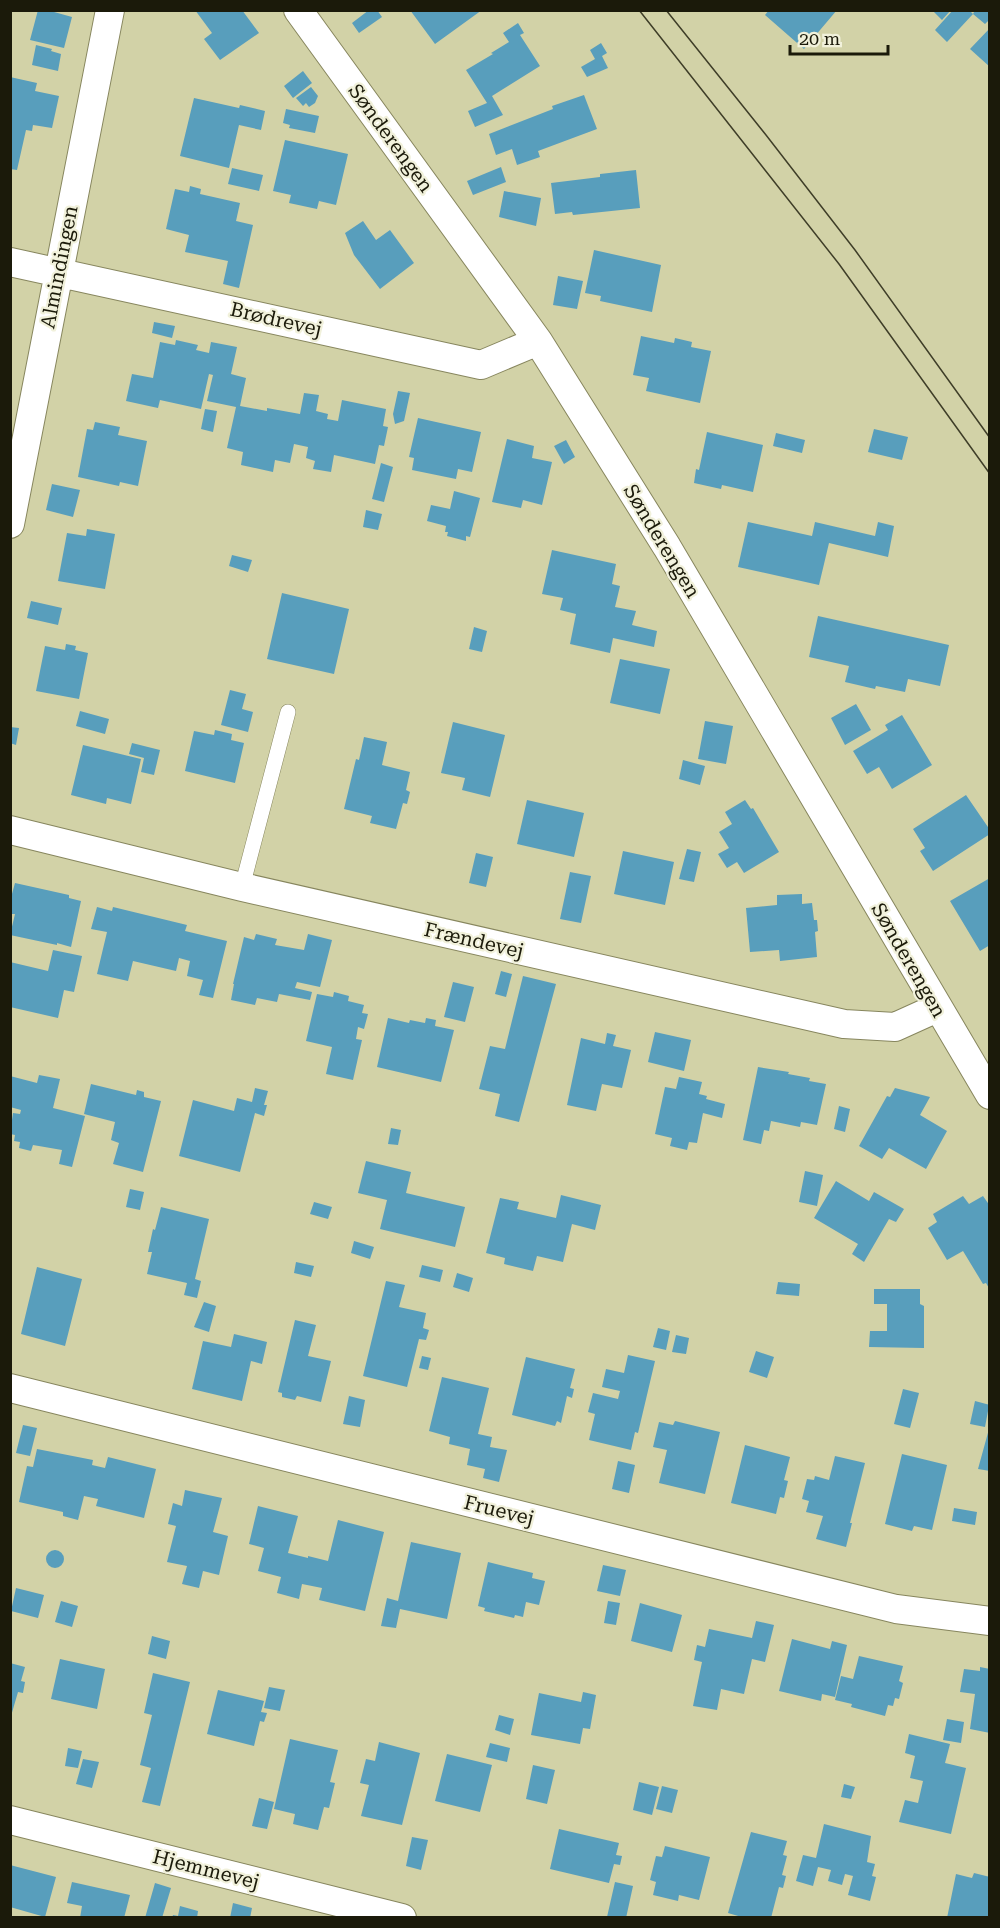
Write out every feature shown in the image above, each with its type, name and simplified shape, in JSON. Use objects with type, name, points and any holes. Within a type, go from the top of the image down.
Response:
[{"type":"street","name":"Almindingen","points":[[10,524],[110,10]]},
{"type":"street","name":"Sønderengen","points":[[298,10],[538,341],[667,547],[990,1095]]},
{"type":"street","name":"Brødrevej","points":[[10,262],[481,365],[538,341]]},
{"type":"street","name":"Frændevej","points":[[10,830],[242,887],[844,1024],[896,1027],[937,1008]]},
{"type":"street","name":"Fruevej","points":[[10,1388],[896,1609],[990,1622]]},
{"type":"street","name":"Hjemmevej","points":[[10,1820],[402,1917]]},
{"type":"lane","points":[[242,887],[288,712]]},
{"type":"building","points":[[38,10],[47,10],[72,17],[64,48],[30,40]]},
{"type":"building","points":[[195,10],[242,10],[259,33],[220,60],[204,39],[212,33]]},
{"type":"building","points":[[369,10],[377,10],[382,17],[359,33],[352,23]]},
{"type":"building","points":[[410,10],[482,10],[435,44]]},
{"type":"building","points":[[769,10],[837,10],[804,49],[765,15]]},
{"type":"building","points":[[932,10],[951,10],[942,20]]},
{"type":"building","points":[[953,10],[969,10],[973,14],[947,42],[935,30]]},
{"type":"building","points":[[975,10],[990,10],[990,19],[985,24],[973,14]]},
{"type":"building","points":[[518,23],[524,33],[520,35],[540,66],[492,96],[503,115],[475,127],[468,111],[487,103],[466,70],[509,42],[503,33]]},
{"type":"building","points":[[990,28],[990,67],[970,49]]},
{"type":"building","points":[[601,43],[607,53],[602,56],[608,68],[587,77],[581,67],[595,59],[590,50]]},
{"type":"building","points":[[36,45],[61,54],[58,71],[32,65]]},
{"type":"building","points":[[303,71],[312,83],[293,98],[284,86]]},
{"type":"building","points":[[10,77],[37,83],[35,91],[59,96],[52,128],[33,125],[32,131],[26,130],[17,170],[10,169]]},
{"type":"building","points":[[311,87],[318,96],[315,103],[309,107],[306,103],[303,106],[296,98]]},
{"type":"building","points":[[584,95],[597,129],[538,151],[540,157],[517,165],[512,149],[496,155],[489,134],[553,109],[552,106]]},
{"type":"building","points":[[194,98],[265,111],[261,130],[239,125],[229,168],[180,156]]},
{"type":"building","points":[[286,109],[319,116],[315,133],[289,128],[290,125],[283,123]]},
{"type":"building","points":[[285,140],[348,154],[336,205],[319,201],[317,209],[289,203],[291,195],[273,191]]},
{"type":"building","points":[[501,167],[506,182],[473,195],[467,181]]},
{"type":"building","points":[[232,168],[263,175],[259,191],[228,184]]},
{"type":"building","points":[[636,170],[640,208],[573,215],[572,212],[555,214],[551,183]]},
{"type":"building","points":[[190,186],[201,189],[200,194],[240,203],[236,221],[253,225],[239,288],[223,284],[228,261],[185,252],[189,235],[166,229],[175,189],[189,192]]},
{"type":"building","points":[[504,191],[541,198],[536,226],[499,217]]},
{"type":"building","points":[[363,221],[376,240],[390,230],[414,263],[380,289],[354,255],[345,233]]},
{"type":"building","points":[[594,250],[661,265],[652,312],[600,301],[601,296],[585,293]]},
{"type":"building","points":[[558,276],[583,281],[577,309],[553,305]]},
{"type":"building","points":[[154,322],[175,326],[172,338],[152,333]]},
{"type":"building","points":[[641,336],[674,343],[675,338],[692,342],[691,347],[711,351],[700,403],[646,391],[649,378],[633,375]]},
{"type":"building","points":[[176,340],[198,345],[196,350],[209,353],[211,342],[237,347],[231,374],[246,378],[240,406],[300,414],[304,393],[319,395],[316,411],[328,414],[327,419],[338,421],[342,400],[386,409],[383,426],[388,427],[384,446],[379,445],[375,464],[334,455],[331,472],[313,469],[315,461],[306,458],[308,447],[294,444],[290,463],[275,460],[273,472],[241,465],[243,452],[227,448],[236,407],[207,401],[213,375],[209,374],[201,409],[160,400],[158,408],[126,401],[132,374],[153,378],[160,342],[175,345]]},
{"type":"building","points":[[398,391],[410,393],[404,421],[395,424],[393,414]]},
{"type":"building","points":[[205,409],[217,411],[213,432],[201,429]]},
{"type":"building","points":[[418,418],[481,432],[472,472],[458,469],[456,479],[412,470],[414,458],[409,457]]},
{"type":"building","points":[[95,422],[120,427],[118,435],[147,441],[138,486],[120,482],[119,486],[78,477],[87,429],[93,430]]},
{"type":"building","points":[[874,429],[908,437],[902,460],[868,452]]},
{"type":"building","points":[[707,432],[763,445],[753,492],[722,485],[721,489],[694,483]]},
{"type":"building","points":[[776,433],[805,440],[802,453],[773,446]]},
{"type":"building","points":[[507,439],[534,446],[532,458],[552,462],[542,505],[523,500],[521,508],[492,502]]},
{"type":"building","points":[[566,440],[575,457],[564,464],[554,446]]},
{"type":"building","points":[[381,463],[393,467],[384,502],[372,499]]},
{"type":"building","points":[[52,484],[80,490],[73,517],[46,510]]},
{"type":"building","points":[[454,491],[480,498],[470,537],[466,536],[466,541],[447,536],[446,526],[427,521],[431,505],[450,509]]},
{"type":"building","points":[[366,510],[382,514],[378,530],[363,527]]},
{"type":"building","points":[[748,522],[812,536],[815,522],[875,536],[878,522],[894,526],[888,557],[829,543],[819,585],[738,567]]},
{"type":"building","points":[[87,529],[115,534],[105,589],[58,581],[67,533],[86,536]]},
{"type":"building","points":[[552,550],[616,564],[612,584],[620,586],[615,607],[636,611],[632,625],[657,631],[654,647],[613,638],[610,653],[570,644],[576,614],[560,610],[563,598],[542,594]]},
{"type":"building","points":[[232,555],[252,560],[248,572],[229,566]]},
{"type":"building","points":[[282,593],[349,609],[334,674],[267,659]]},
{"type":"building","points":[[31,601],[62,608],[58,625],[27,618]]},
{"type":"building","points":[[818,616],[949,645],[940,686],[908,679],[905,692],[876,686],[875,689],[845,682],[849,666],[809,657]]},
{"type":"building","points":[[474,627],[487,631],[482,652],[469,649]]},
{"type":"building","points":[[66,644],[76,646],[75,650],[88,653],[79,699],[36,691],[45,646],[65,650]]},
{"type":"building","points":[[620,659],[670,669],[660,714],[610,703]]},
{"type":"building","points":[[230,690],[246,694],[242,709],[253,712],[248,732],[221,725]]},
{"type":"building","points":[[856,704],[871,730],[845,745],[831,718]]},
{"type":"building","points":[[80,711],[109,719],[105,734],[76,726]]},
{"type":"building","points":[[902,715],[932,765],[892,789],[879,767],[867,774],[853,751],[888,730],[885,725]]},
{"type":"building","points":[[705,721],[733,726],[726,764],[698,759]]},
{"type":"building","points":[[453,722],[505,735],[490,797],[462,790],[465,778],[441,773]]},
{"type":"building","points":[[10,727],[19,728],[16,745],[10,743]]},
{"type":"building","points":[[215,730],[232,734],[231,740],[244,743],[235,783],[185,771],[194,731],[214,735]]},
{"type":"building","points":[[364,737],[387,742],[382,765],[410,772],[406,790],[410,792],[407,804],[403,803],[396,829],[370,823],[372,816],[344,809],[356,759],[359,760]]},
{"type":"building","points":[[132,743],[160,750],[154,775],[141,772],[144,758],[129,754]]},
{"type":"building","points":[[83,745],[141,759],[131,804],[107,798],[106,804],[71,795]]},
{"type":"building","points":[[683,760],[705,766],[700,785],[679,779]]},
{"type":"building","points":[[966,795],[990,830],[990,834],[933,871],[920,851],[925,848],[913,829]]},
{"type":"building","points":[[527,800],[584,813],[574,857],[517,844]]},
{"type":"building","points":[[745,800],[751,809],[753,808],[779,852],[744,873],[737,862],[727,868],[718,854],[729,848],[719,832],[732,824],[725,812]]},
{"type":"building","points":[[687,849],[701,852],[694,882],[679,879]]},
{"type":"building","points":[[623,851],[674,862],[665,905],[614,894]]},
{"type":"building","points":[[476,853],[493,857],[486,887],[469,883]]},
{"type":"building","points":[[570,872],[591,876],[581,923],[560,919]]},
{"type":"building","points":[[990,878],[990,945],[980,951],[950,901]]},
{"type":"building","points":[[15,883],[69,895],[69,898],[81,901],[71,947],[10,935],[15,914],[10,914],[10,901]]},
{"type":"building","points":[[802,894],[802,904],[812,903],[814,920],[817,920],[818,931],[815,932],[817,957],[780,961],[779,950],[750,952],[746,908],[777,905],[777,895]]},
{"type":"building","points":[[97,907],[112,911],[113,907],[187,925],[185,931],[227,941],[213,998],[199,995],[203,980],[187,976],[190,961],[179,958],[176,971],[133,961],[128,981],[97,974],[107,932],[91,929]]},
{"type":"building","points":[[256,934],[277,939],[275,945],[304,950],[308,934],[332,940],[320,987],[297,982],[295,988],[312,992],[310,1000],[279,994],[277,1002],[257,998],[255,1005],[231,1000],[244,937],[254,940]]},
{"type":"building","points":[[53,950],[82,956],[74,992],[64,990],[58,1018],[10,1007],[10,962],[48,971]]},
{"type":"building","points":[[501,971],[512,974],[506,997],[495,994]]},
{"type":"building","points":[[523,976],[556,984],[519,1122],[495,1116],[500,1094],[479,1089],[490,1046],[505,1049]]},
{"type":"building","points":[[453,982],[474,987],[465,1022],[444,1017]]},
{"type":"building","points":[[334,992],[349,996],[348,1001],[364,1005],[362,1013],[368,1014],[364,1029],[358,1027],[356,1039],[362,1040],[353,1080],[326,1074],[332,1047],[306,1041],[317,994],[333,997]]},
{"type":"building","points":[[388,1018],[409,1023],[410,1020],[425,1023],[426,1018],[436,1020],[435,1026],[454,1030],[441,1082],[377,1067]]},
{"type":"building","points":[[655,1032],[691,1040],[684,1071],[648,1062]]},
{"type":"building","points":[[607,1033],[616,1035],[613,1046],[631,1050],[622,1088],[602,1084],[596,1111],[567,1105],[581,1038],[605,1044]]},
{"type":"building","points":[[758,1067],[789,1072],[788,1074],[810,1078],[809,1081],[826,1084],[817,1125],[801,1122],[800,1127],[771,1121],[769,1131],[764,1130],[761,1144],[743,1140]]},
{"type":"building","points":[[39,1075],[60,1079],[53,1108],[85,1116],[72,1167],[59,1164],[62,1150],[33,1145],[31,1151],[19,1148],[20,1142],[14,1141],[15,1135],[10,1134],[13,1113],[20,1114],[21,1110],[10,1107],[10,1076],[37,1083]]},
{"type":"building","points":[[679,1077],[702,1082],[699,1094],[707,1096],[706,1099],[725,1104],[722,1118],[703,1113],[697,1143],[689,1142],[687,1150],[670,1146],[672,1138],[655,1134],[665,1087],[676,1089]]},
{"type":"building","points":[[91,1084],[136,1095],[137,1090],[144,1092],[144,1097],[161,1101],[143,1172],[113,1164],[119,1143],[111,1140],[115,1122],[84,1114]]},
{"type":"building","points":[[255,1088],[268,1091],[264,1105],[267,1105],[264,1116],[255,1113],[240,1172],[179,1156],[193,1100],[234,1111],[237,1098],[252,1102]]},
{"type":"building","points":[[895,1088],[930,1097],[920,1115],[947,1131],[926,1169],[889,1148],[882,1159],[859,1146],[887,1096],[890,1097]]},
{"type":"building","points":[[839,1106],[850,1109],[845,1132],[834,1129]]},
{"type":"building","points":[[391,1128],[401,1130],[398,1145],[388,1144]]},
{"type":"building","points":[[366,1161],[411,1172],[406,1193],[465,1207],[455,1247],[380,1229],[387,1200],[358,1193]]},
{"type":"building","points":[[805,1171],[823,1175],[817,1206],[799,1202]]},
{"type":"building","points":[[836,1181],[869,1201],[874,1192],[904,1209],[896,1222],[889,1219],[864,1262],[852,1254],[858,1244],[814,1218]]},
{"type":"building","points":[[130,1189],[144,1192],[140,1210],[126,1207]]},
{"type":"building","points":[[561,1195],[601,1205],[595,1230],[572,1224],[563,1262],[537,1256],[533,1271],[504,1264],[505,1258],[486,1253],[500,1198],[519,1202],[517,1209],[556,1218]]},
{"type":"building","points":[[963,1196],[969,1204],[983,1196],[990,1206],[990,1290],[986,1283],[983,1284],[963,1251],[947,1260],[928,1228],[937,1222],[933,1214]]},
{"type":"building","points":[[314,1202],[332,1207],[328,1219],[310,1214]]},
{"type":"building","points":[[161,1207],[209,1219],[195,1279],[201,1281],[197,1298],[184,1295],[187,1283],[147,1274],[152,1252],[148,1252]]},
{"type":"building","points":[[354,1241],[374,1247],[370,1259],[351,1253]]},
{"type":"building","points":[[296,1262],[314,1266],[311,1277],[294,1273]]},
{"type":"building","points":[[422,1265],[443,1270],[440,1282],[419,1277]]},
{"type":"building","points":[[37,1267],[82,1279],[65,1346],[21,1334]]},
{"type":"building","points":[[457,1273],[473,1278],[469,1292],[453,1287]]},
{"type":"building","points":[[386,1281],[405,1285],[399,1307],[426,1313],[423,1328],[429,1330],[426,1340],[419,1339],[407,1387],[363,1376]]},
{"type":"building","points":[[778,1282],[800,1284],[799,1296],[776,1294]]},
{"type":"building","points":[[874,1289],[920,1289],[920,1304],[924,1306],[924,1348],[869,1347],[870,1331],[887,1331],[887,1304],[874,1304]]},
{"type":"building","points":[[204,1302],[216,1306],[209,1332],[194,1327]]},
{"type":"building","points":[[295,1320],[316,1325],[308,1356],[331,1361],[321,1402],[297,1396],[295,1400],[282,1397],[282,1393],[278,1392]]},
{"type":"building","points":[[658,1328],[670,1331],[666,1350],[653,1347]]},
{"type":"building","points":[[234,1334],[267,1342],[262,1364],[251,1361],[242,1401],[192,1389],[203,1341],[231,1347]]},
{"type":"building","points":[[676,1335],[689,1338],[686,1354],[672,1352]]},
{"type":"building","points":[[756,1351],[774,1357],[767,1378],[749,1372]]},
{"type":"building","points":[[628,1355],[655,1361],[638,1433],[635,1432],[631,1450],[589,1440],[595,1414],[588,1412],[593,1393],[618,1399],[620,1391],[602,1387],[606,1369],[624,1373]]},
{"type":"building","points":[[422,1356],[431,1358],[428,1370],[419,1368]]},
{"type":"building","points":[[526,1357],[575,1369],[570,1388],[574,1389],[572,1398],[567,1396],[561,1423],[557,1421],[555,1426],[512,1415]]},
{"type":"building","points":[[442,1377],[489,1388],[478,1434],[492,1437],[490,1447],[507,1450],[499,1482],[483,1478],[485,1469],[467,1465],[470,1449],[449,1444],[450,1437],[429,1431]]},
{"type":"building","points":[[903,1389],[919,1393],[910,1428],[894,1424]]},
{"type":"building","points":[[349,1396],[365,1400],[360,1427],[343,1424]]},
{"type":"building","points":[[975,1401],[990,1405],[985,1427],[970,1424]]},
{"type":"building","points":[[675,1421],[720,1432],[705,1494],[659,1483],[667,1450],[653,1447],[659,1422],[673,1425]]},
{"type":"building","points":[[23,1425],[37,1428],[30,1456],[16,1453]]},
{"type":"building","points":[[990,1430],[990,1471],[978,1469]]},
{"type":"building","points":[[745,1445],[790,1457],[784,1480],[788,1481],[784,1498],[780,1497],[776,1514],[731,1503]]},
{"type":"building","points":[[37,1449],[93,1460],[92,1465],[105,1468],[108,1457],[156,1469],[144,1518],[96,1506],[98,1499],[84,1496],[78,1520],[63,1516],[63,1512],[19,1502],[27,1466],[33,1467]]},
{"type":"building","points":[[902,1454],[947,1465],[932,1530],[914,1526],[912,1531],[885,1524]]},
{"type":"building","points":[[835,1456],[865,1463],[846,1547],[816,1539],[823,1516],[806,1512],[809,1501],[802,1499],[807,1479],[814,1480],[815,1476],[829,1480]]},
{"type":"building","points":[[618,1461],[635,1465],[629,1493],[612,1489]]},
{"type":"building","points":[[185,1490],[222,1498],[213,1532],[228,1536],[219,1575],[203,1571],[199,1588],[182,1584],[187,1566],[167,1562],[176,1526],[168,1524],[173,1503],[182,1506]]},
{"type":"building","points":[[258,1506],[298,1516],[288,1553],[308,1558],[308,1556],[328,1561],[338,1520],[384,1532],[365,1611],[319,1600],[322,1588],[302,1584],[299,1599],[277,1593],[281,1577],[258,1571],[264,1548],[249,1544]]},
{"type":"building","points":[[954,1508],[977,1512],[975,1525],[952,1521]]},
{"type":"building","points":[[411,1542],[461,1553],[447,1619],[400,1609],[396,1628],[381,1626],[387,1598],[398,1601]]},
{"type":"building","points":[[55,1550],[61,1553],[64,1559],[61,1565],[55,1568],[49,1565],[46,1559],[49,1553]]},
{"type":"building","points":[[488,1562],[533,1573],[532,1578],[545,1581],[539,1605],[526,1602],[523,1617],[515,1615],[514,1618],[484,1611],[485,1608],[478,1606]]},
{"type":"building","points":[[603,1565],[626,1570],[620,1596],[597,1591]]},
{"type":"building","points":[[16,1588],[44,1595],[38,1618],[11,1611]]},
{"type":"building","points":[[61,1601],[78,1606],[72,1627],[55,1622]]},
{"type":"building","points":[[608,1601],[620,1603],[616,1625],[604,1623]]},
{"type":"building","points":[[640,1603],[682,1615],[672,1652],[631,1641]]},
{"type":"building","points":[[756,1621],[774,1625],[765,1662],[752,1659],[744,1694],[721,1689],[717,1710],[693,1706],[702,1662],[694,1660],[697,1645],[705,1647],[709,1629],[752,1638]]},
{"type":"building","points":[[152,1636],[170,1641],[166,1659],[148,1654]]},
{"type":"building","points":[[792,1639],[830,1649],[832,1641],[847,1645],[835,1697],[822,1694],[821,1701],[779,1691]]},
{"type":"building","points":[[859,1656],[903,1666],[899,1681],[903,1683],[899,1699],[895,1698],[893,1706],[888,1705],[885,1716],[835,1700],[841,1676],[853,1679]]},
{"type":"building","points":[[60,1659],[105,1669],[97,1709],[51,1699]]},
{"type":"building","points":[[10,1663],[25,1667],[21,1681],[25,1682],[23,1693],[18,1692],[11,1716]]},
{"type":"building","points":[[980,1667],[990,1669],[990,1733],[970,1729],[975,1694],[960,1692],[964,1669],[980,1671]]},
{"type":"building","points":[[153,1673],[190,1682],[160,1806],[142,1802],[151,1768],[140,1765],[152,1715],[144,1713]]},
{"type":"building","points":[[269,1687],[285,1690],[280,1711],[264,1708]]},
{"type":"building","points":[[218,1690],[264,1701],[261,1712],[267,1713],[264,1722],[260,1721],[254,1746],[207,1734]]},
{"type":"building","points":[[583,1692],[596,1695],[590,1729],[583,1728],[580,1744],[531,1735],[539,1693],[581,1702]]},
{"type":"building","points":[[499,1715],[514,1719],[510,1735],[495,1730]]},
{"type":"building","points":[[947,1719],[964,1722],[961,1743],[943,1740]]},
{"type":"building","points":[[909,1734],[950,1744],[945,1763],[966,1768],[951,1834],[899,1822],[905,1800],[918,1803],[923,1781],[910,1778],[915,1756],[905,1753]]},
{"type":"building","points":[[290,1739],[338,1750],[330,1782],[335,1783],[329,1808],[324,1807],[318,1830],[293,1824],[295,1814],[274,1809]]},
{"type":"building","points":[[379,1742],[420,1753],[402,1825],[361,1816],[369,1785],[360,1783],[366,1759],[375,1761]]},
{"type":"building","points":[[490,1743],[510,1748],[507,1762],[486,1757]]},
{"type":"building","points":[[68,1748],[82,1751],[78,1768],[65,1766]]},
{"type":"building","points":[[447,1754],[492,1765],[480,1812],[435,1801]]},
{"type":"building","points":[[83,1759],[99,1762],[92,1788],[76,1784]]},
{"type":"building","points":[[533,1765],[555,1770],[547,1804],[526,1799]]},
{"type":"building","points":[[639,1782],[659,1787],[652,1815],[633,1810]]},
{"type":"building","points":[[844,1784],[855,1787],[851,1799],[841,1797]]},
{"type":"building","points":[[662,1786],[678,1790],[672,1813],[656,1809]]},
{"type":"building","points":[[259,1798],[274,1802],[267,1829],[252,1826]]},
{"type":"building","points":[[824,1824],[871,1836],[867,1862],[875,1864],[872,1876],[876,1877],[870,1901],[848,1895],[853,1876],[845,1874],[842,1885],[828,1881],[831,1870],[818,1867],[813,1886],[796,1881],[803,1855],[816,1858]]},
{"type":"building","points":[[559,1829],[619,1843],[616,1855],[622,1856],[620,1865],[614,1864],[609,1883],[550,1869]]},
{"type":"building","points":[[751,1832],[787,1841],[783,1855],[787,1856],[782,1875],[786,1876],[783,1888],[779,1887],[771,1918],[745,1918],[728,1913]]},
{"type":"building","points":[[412,1837],[428,1840],[421,1870],[406,1866]]},
{"type":"building","points":[[665,1846],[710,1857],[699,1900],[679,1895],[678,1901],[653,1895],[656,1882],[650,1880],[656,1856],[662,1857]]},
{"type":"building","points":[[10,1865],[56,1877],[45,1917],[10,1907]]},
{"type":"building","points":[[974,1873],[990,1877],[990,1918],[947,1918],[956,1874],[972,1878]]},
{"type":"building","points":[[72,1882],[130,1895],[124,1918],[80,1918],[82,1906],[67,1903]]},
{"type":"building","points":[[615,1882],[633,1886],[626,1918],[607,1917]]},
{"type":"building","points":[[155,1883],[171,1888],[162,1918],[145,1918]]},
{"type":"building","points":[[233,1903],[252,1908],[250,1918],[230,1918]]},
{"type":"building","points":[[180,1906],[198,1911],[197,1918],[172,1918],[173,1915],[178,1916]]},
{"type":"tram line","points":[[639,10],[839,264],[990,474]]},
{"type":"tram line","points":[[666,10],[855,250],[990,438]]}]
